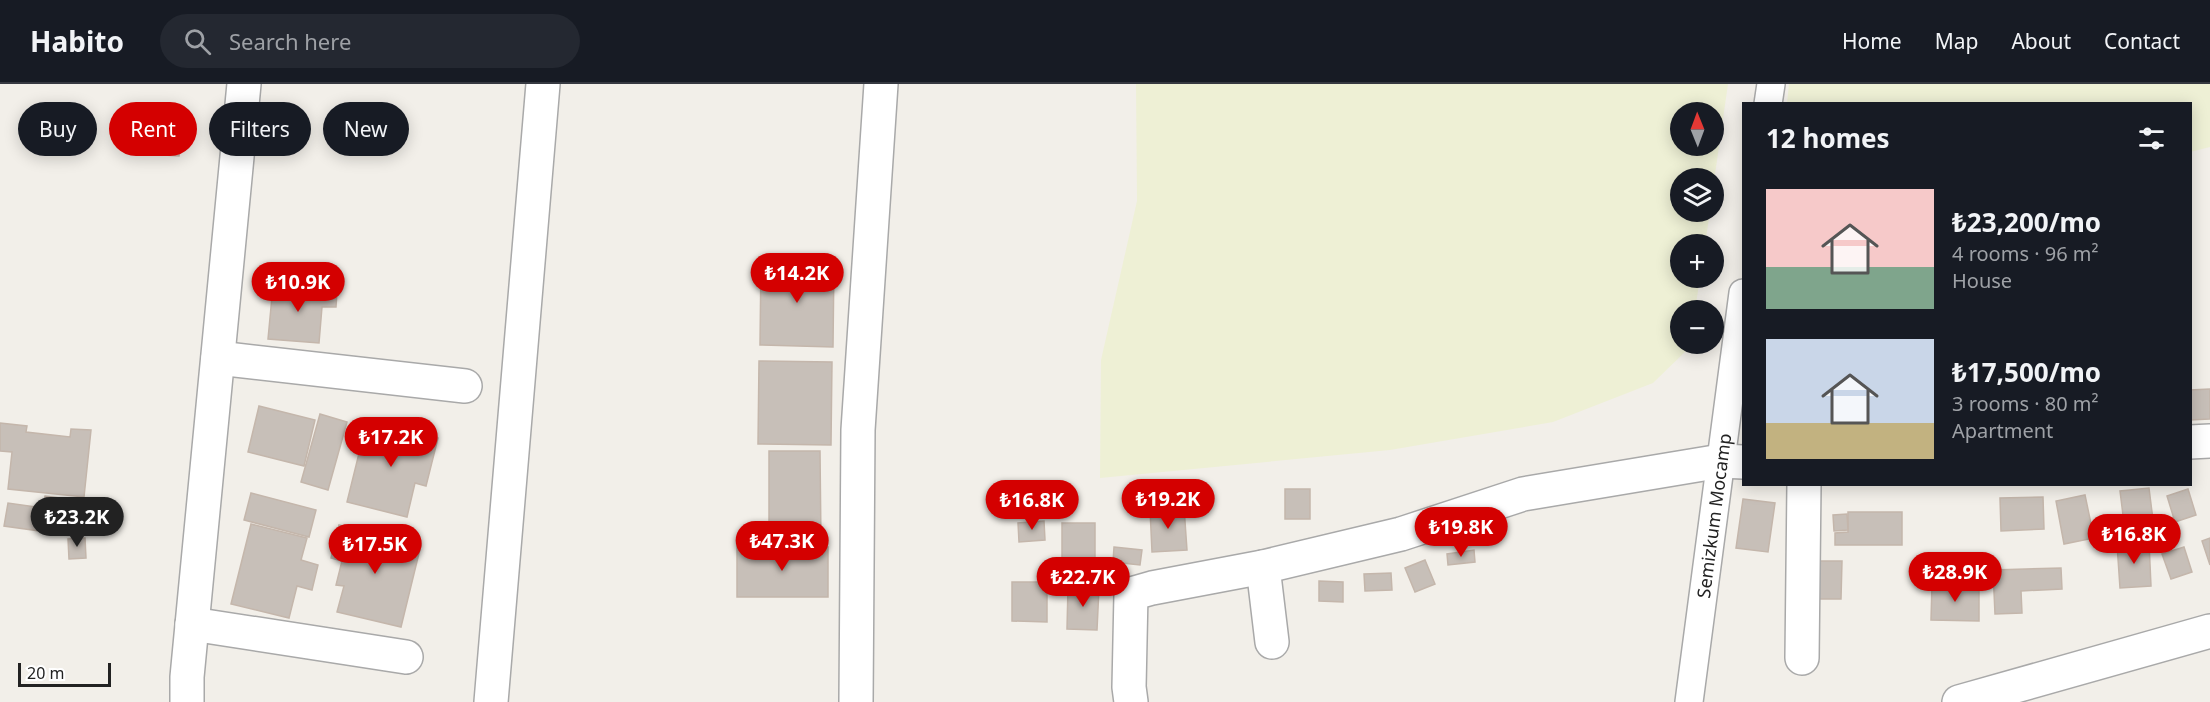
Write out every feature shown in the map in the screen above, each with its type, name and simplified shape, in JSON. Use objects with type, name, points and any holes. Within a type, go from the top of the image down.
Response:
[{"type":"street","points":[[187,702],[192,624],[244,84]]},
{"type":"street","points":[[490,702],[543,84]]},
{"type":"street","points":[[856,702],[858,430],[881,84]]},
{"type":"street","points":[[1768,102],[1771,84]]},
{"type":"street","name":"Semizkum Mocamp","points":[[1689,702],[1732,461],[1742,308]]},
{"type":"street","points":[[218,358],[465,386]]},
{"type":"street","points":[[2192,442],[2210,441]]},
{"type":"street","points":[[1131,702],[1129,687],[1131,594],[1263,567],[1401,534],[1522,494],[1732,461]]},
{"type":"street","points":[[1802,658],[1804,486]]},
{"type":"street","points":[[1263,567],[1272,642]]},
{"type":"street","points":[[192,624],[406,657]]},
{"type":"street","points":[[1959,702],[2210,631]]},
{"type":"green space","points":[[1136,84],[1728,84],[1724,112],[1724,102],[1670,102],[1670,156],[1718,156],[1716,168],[1670,168],[1670,222],[1708,222],[1707,234],[1670,234],[1670,288],[1698,288],[1697,300],[1670,300],[1670,354],[1683,354],[1653,383],[1553,422],[1390,450],[1100,478],[1101,360],[1137,201]]},
{"type":"green space","points":[[1789,84],[2210,84],[2210,147],[2192,152],[2192,102],[1787,102]]},
{"type":"building","points":[[761,262],[834,262],[833,347],[760,345]]},
{"type":"building","points":[[273,286],[337,291],[336,307],[322,307],[319,343],[268,339]]},
{"type":"building","points":[[759,361],[832,362],[831,445],[758,444]]},
{"type":"building","points":[[2210,389],[2210,419],[2192,420],[2192,390]]},
{"type":"building","points":[[259,406],[315,420],[304,466],[248,452]]},
{"type":"building","points":[[320,414],[347,422],[328,490],[301,482]]},
{"type":"building","points":[[367,421],[438,438],[426,486],[415,483],[407,517],[347,502]]},
{"type":"building","points":[[0,423],[27,426],[26,432],[70,437],[71,429],[91,430],[84,497],[8,489],[12,452],[0,451]]},
{"type":"building","points":[[769,451],[820,451],[821,542],[769,542]]},
{"type":"building","points":[[2149,488],[2154,528],[2125,531],[2120,491]]},
{"type":"building","points":[[1285,489],[1310,489],[1310,519],[1285,519]]},
{"type":"building","points":[[2188,489],[2196,515],[2175,522],[2167,496]]},
{"type":"building","points":[[251,493],[316,510],[309,537],[244,520]]},
{"type":"building","points":[[2085,495],[2094,538],[2064,544],[2056,501]]},
{"type":"building","points":[[45,496],[59,498],[53,533],[4,526],[8,503],[43,508]]},
{"type":"building","points":[[2043,497],[2044,529],[2001,531],[2000,498]]},
{"type":"building","points":[[1743,499],[1775,503],[1768,552],[1736,548]]},
{"type":"building","points":[[1184,507],[1187,550],[1152,552],[1150,509]]},
{"type":"building","points":[[1848,512],[1902,512],[1902,545],[1835,545],[1835,533],[1848,532]]},
{"type":"building","points":[[1847,514],[1848,530],[1834,531],[1833,515]]},
{"type":"building","points":[[1044,521],[1045,540],[1019,542],[1018,523]]},
{"type":"building","points":[[1062,523],[1095,523],[1095,563],[1062,562]]},
{"type":"building","points":[[251,524],[307,538],[301,560],[318,565],[312,590],[297,586],[289,618],[231,604]]},
{"type":"building","points":[[339,525],[421,545],[401,627],[337,612],[344,586],[336,585],[342,561],[331,558]]},
{"type":"building","points":[[85,538],[86,558],[69,559],[68,539]]},
{"type":"building","points":[[2210,538],[2210,565],[2202,541]]},
{"type":"building","points":[[2149,542],[2151,586],[2120,588],[2117,544]]},
{"type":"building","points":[[737,546],[828,547],[828,597],[737,597]]},
{"type":"building","points":[[1114,547],[1142,550],[1140,565],[1113,562]]},
{"type":"building","points":[[2184,547],[2192,572],[2171,579],[2162,554]]},
{"type":"building","points":[[1474,550],[1475,562],[1448,565],[1447,554]]},
{"type":"building","points":[[1425,560],[1435,584],[1415,592],[1405,568]]},
{"type":"building","points":[[1819,561],[1842,561],[1841,599],[1819,599]]},
{"type":"building","points":[[2061,568],[2062,589],[2021,591],[2022,613],[1995,614],[1993,570]]},
{"type":"building","points":[[1391,573],[1392,590],[1365,591],[1364,574]]},
{"type":"building","points":[[1319,581],[1343,582],[1343,602],[1319,601]]},
{"type":"building","points":[[1012,582],[1047,582],[1047,622],[1012,621]]},
{"type":"building","points":[[1932,585],[1979,585],[1979,621],[1931,620]]},
{"type":"building","points":[[1068,587],[1099,588],[1097,630],[1067,629]]}]
